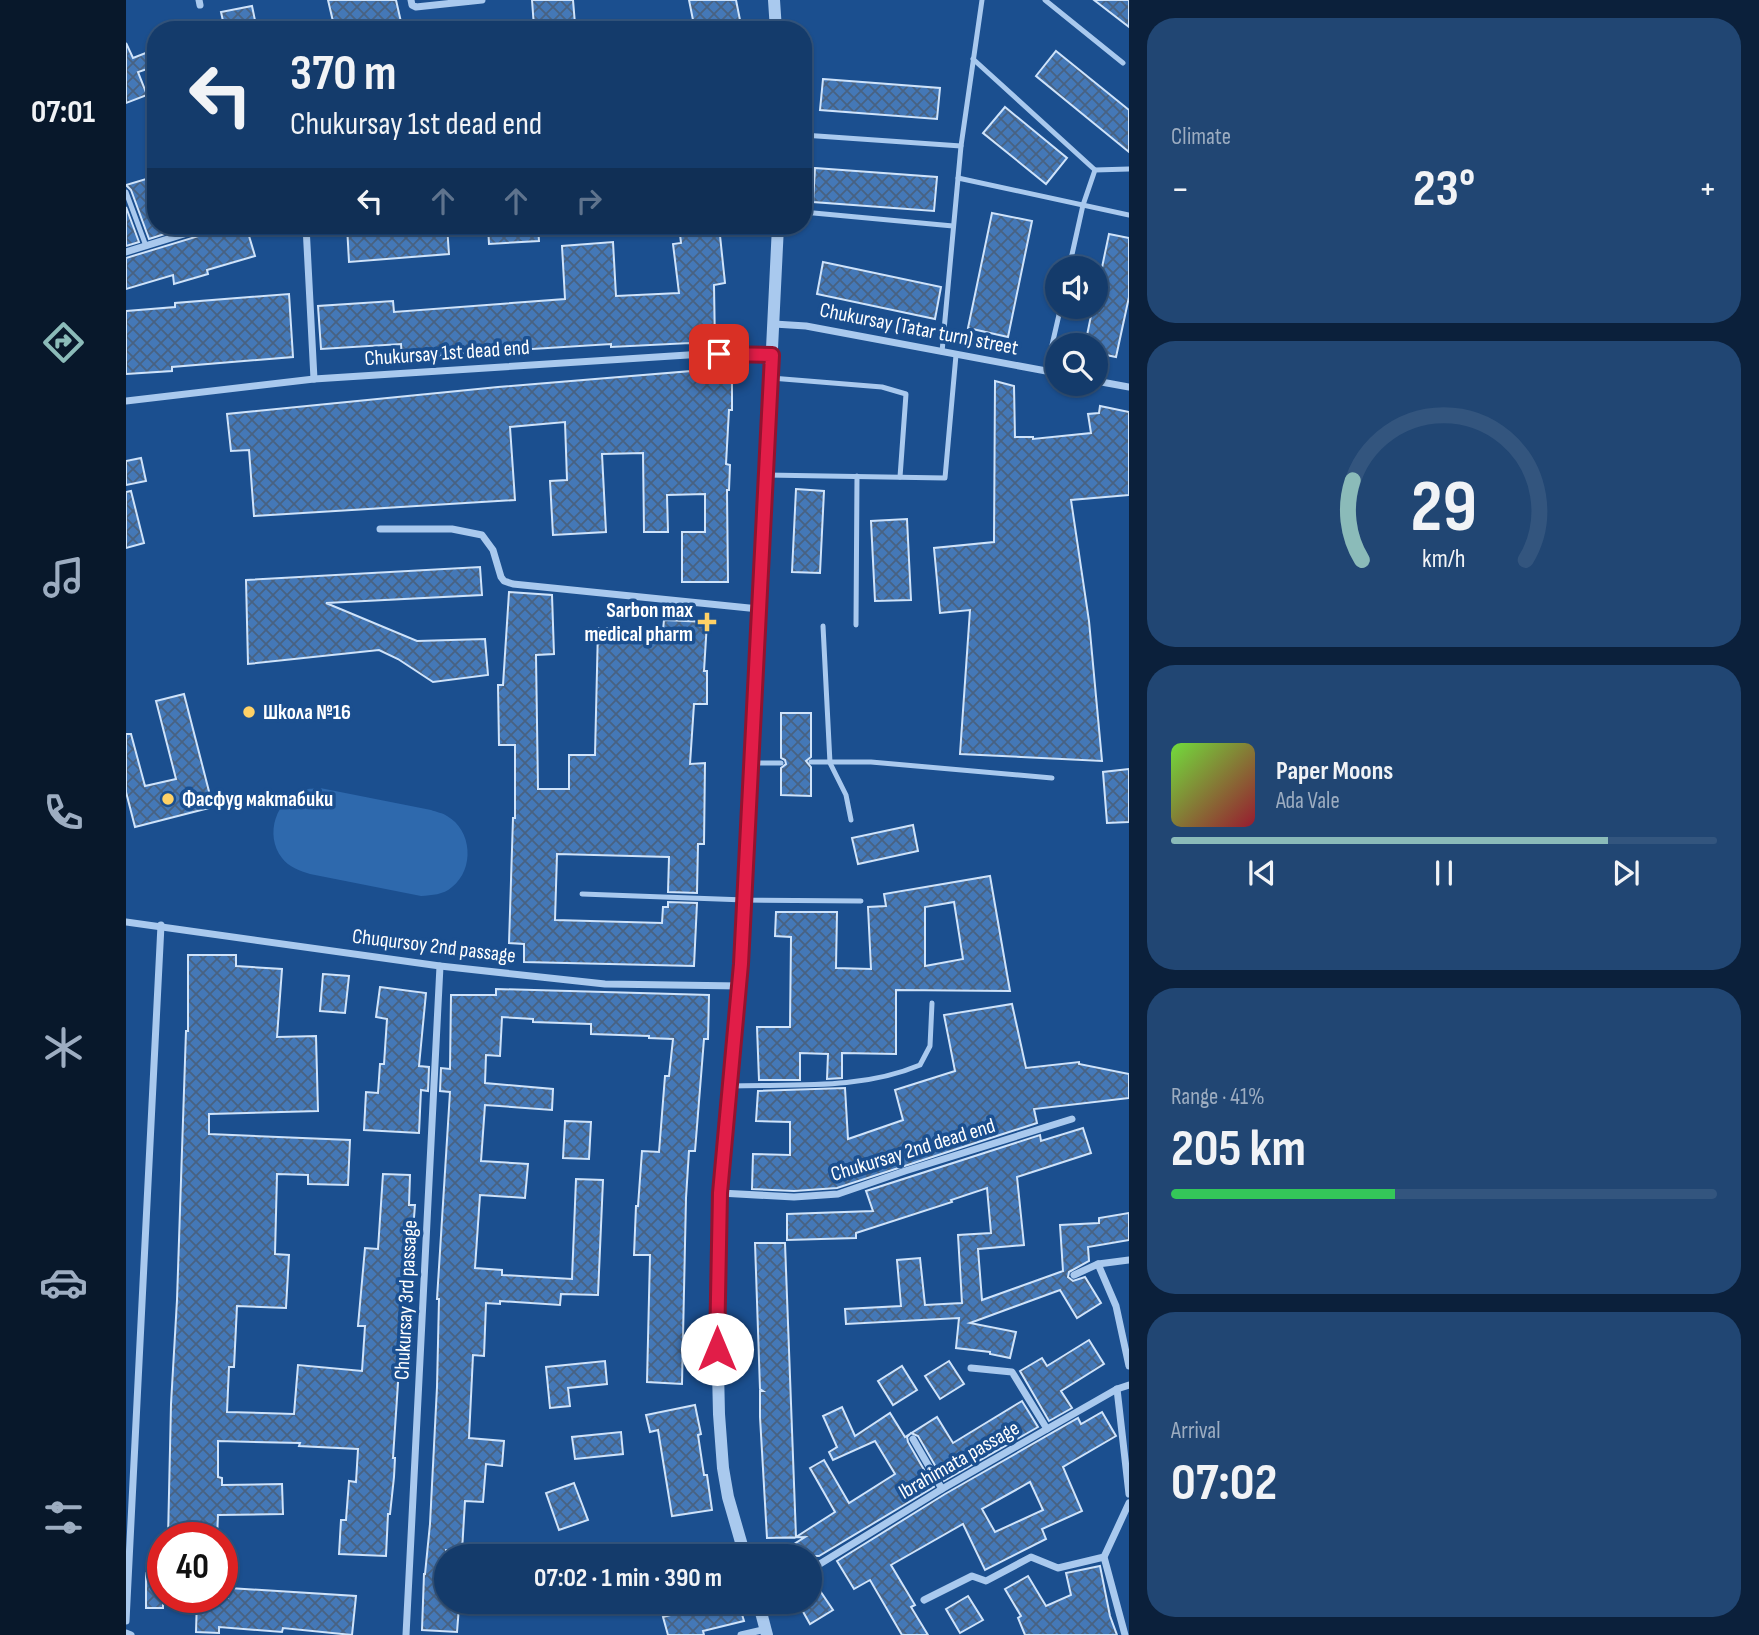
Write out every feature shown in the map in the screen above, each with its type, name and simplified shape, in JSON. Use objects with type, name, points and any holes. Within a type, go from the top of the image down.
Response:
[{"type":"street","points":[[411,0],[416,7],[482,0]]},
{"type":"street","points":[[774,0],[775,21]]},
{"type":"street","points":[[126,252],[181,235]]},
{"type":"street","points":[[306,235],[314,379]]},
{"type":"street","points":[[742,1544],[727,1490],[720,1436],[717,1327],[720,1193],[740,986],[778,235]]},
{"type":"street","name":"Chukursay (Tatar turn) street","points":[[774,324],[806,326],[1045,371]]},
{"type":"street","name":"Chukursay 1st dead end","points":[[126,401],[314,379],[719,354],[772,355]]},
{"type":"street","points":[[1108,383],[1129,387]]},
{"type":"street","points":[[380,529],[452,529],[482,535],[493,550],[504,581],[513,584],[759,608]]},
{"type":"street","name":"Chuqursoy 2nd passage","points":[[126,922],[440,966],[605,984],[740,986]]},
{"type":"street","points":[[126,1621],[161,925]]},
{"type":"street","name":"Chukursay 3rd passage","points":[[406,1635],[440,966]]},
{"type":"street","name":"Chukursay 2nd dead end","points":[[720,1193],[794,1197],[838,1194],[1072,1119]]},
{"type":"street","points":[[1074,1275],[1098,1264],[1129,1260]]},
{"type":"street","points":[[1098,1264],[1116,1306],[1129,1367]]},
{"type":"street","points":[[971,1368],[1012,1372],[1047,1429]]},
{"type":"street","name":"Ibrahimаta passage","points":[[822,1563],[942,1489],[1117,1389],[1129,1385]]},
{"type":"street","points":[[1117,1389],[1129,1494]]},
{"type":"street","points":[[913,1439],[942,1489]]},
{"type":"street","points":[[1125,1635],[1104,1558],[1129,1503]]},
{"type":"street","points":[[924,1600],[972,1576],[986,1581],[1031,1557],[1058,1568],[1104,1558]]},
{"type":"street","points":[[741,1635],[767,1632],[762,1614]]},
{"type":"street","points":[[126,1633],[131,1635]]},
{"type":"lane","points":[[942,352],[961,146],[982,0]]},
{"type":"lane","points":[[1045,0],[1123,63]]},
{"type":"lane","points":[[974,59],[1095,170],[1129,169]]},
{"type":"lane","points":[[812,136],[961,146]]},
{"type":"lane","points":[[1072,256],[1083,205],[1095,170]]},
{"type":"lane","points":[[958,178],[1129,215]]},
{"type":"lane","points":[[126,192],[146,246]]},
{"type":"lane","points":[[812,213],[953,226]]},
{"type":"lane","points":[[766,475],[945,478],[956,355]]},
{"type":"lane","points":[[771,378],[882,387],[906,394],[900,477]]},
{"type":"lane","points":[[856,625],[857,476]]},
{"type":"lane","points":[[823,626],[830,762],[845,795],[851,821]]},
{"type":"lane","points":[[751,762],[781,763]]},
{"type":"lane","points":[[811,762],[871,762],[1052,778]]},
{"type":"lane","points":[[582,894],[861,901]]},
{"type":"lane","points":[[730,1086],[867,1082],[908,1070],[920,1065],[930,1046],[932,1003]]},
{"type":"shaded area","points":[[320,788],[431,810],[447,816],[462,830],[466,840],[467,860],[459,879],[445,892],[421,896],[310,874],[291,866],[277,849],[274,839],[276,818],[286,801],[294,794],[306,789]]},
{"type":"building","points":[[328,0],[396,0],[401,21],[333,21]]},
{"type":"building","points":[[532,0],[573,0],[575,21],[534,21]]},
{"type":"building","points":[[689,0],[736,0],[740,21],[693,21]]},
{"type":"building","points":[[1094,0],[1129,0],[1129,27]]},
{"type":"building","points":[[252,6],[255,21],[223,21],[221,12]]},
{"type":"building","points":[[126,43],[133,58],[147,53],[147,69],[138,72],[147,95],[126,103]]},
{"type":"building","points":[[1056,51],[1129,110],[1129,152],[1036,76]]},
{"type":"building","points":[[823,79],[940,88],[937,119],[820,110]]},
{"type":"building","points":[[1005,107],[1067,158],[1046,184],[983,133]]},
{"type":"building","points":[[815,168],[937,177],[934,211],[813,202]]},
{"type":"building","points":[[147,179],[147,234],[131,190],[126,185]]},
{"type":"building","points":[[126,207],[139,242],[126,246]]},
{"type":"building","points":[[992,213],[1032,221],[1008,337],[968,328]]},
{"type":"building","points":[[1109,234],[1129,238],[1129,297],[1116,357],[1108,355],[1108,333],[1087,333],[1090,319],[1108,319],[1108,256],[1104,256]]},
{"type":"building","points":[[202,235],[249,235],[255,256],[207,270],[208,274],[174,284],[173,275],[126,289],[126,258]]},
{"type":"building","points":[[348,235],[448,235],[449,254],[349,262]]},
{"type":"building","points":[[488,235],[539,235],[539,241],[489,244]]},
{"type":"building","points":[[680,235],[720,235],[725,283],[714,285],[715,347],[691,349],[690,343],[611,347],[611,344],[402,360],[401,344],[321,349],[318,306],[393,301],[394,312],[565,299],[562,246],[613,242],[616,296],[679,293],[673,244],[681,243]]},
{"type":"building","points":[[823,262],[941,287],[935,319],[817,294]]},
{"type":"building","points":[[289,294],[293,357],[172,367],[172,371],[126,374],[126,311],[175,307],[175,303]]},
{"type":"building","points":[[715,359],[716,368],[732,368],[732,410],[729,410],[726,464],[730,465],[727,490],[728,582],[682,582],[682,532],[705,532],[705,494],[667,495],[668,532],[644,532],[643,453],[602,454],[606,532],[553,535],[550,481],[567,480],[565,422],[510,427],[515,500],[254,516],[249,450],[231,451],[227,414],[691,371],[691,361]]},
{"type":"building","points":[[995,381],[1014,386],[1015,437],[1033,439],[1091,433],[1088,414],[1099,413],[1100,406],[1129,412],[1129,495],[1071,500],[1089,621],[1102,761],[960,754],[970,610],[940,613],[934,548],[994,542]]},
{"type":"building","points":[[141,458],[146,481],[126,485],[126,461]]},
{"type":"building","points":[[796,489],[824,491],[820,573],[792,572]]},
{"type":"building","points":[[131,491],[144,543],[126,548],[126,492]]},
{"type":"building","points":[[907,519],[911,600],[875,601],[871,521]]},
{"type":"building","points":[[480,567],[482,595],[326,603],[417,641],[485,639],[488,675],[433,682],[379,650],[248,664],[246,580]]},
{"type":"building","points":[[509,592],[552,595],[554,654],[536,655],[538,789],[569,789],[569,755],[595,755],[598,628],[663,630],[664,620],[707,622],[704,671],[707,671],[707,704],[694,704],[690,764],[705,763],[704,844],[698,844],[697,893],[668,892],[669,857],[557,854],[555,920],[662,923],[663,907],[668,907],[668,902],[697,903],[694,966],[524,962],[524,944],[509,943],[515,818],[515,745],[499,745],[498,685],[503,685]]},
{"type":"building","points":[[184,694],[213,807],[135,827],[126,792],[126,734],[131,734],[145,786],[176,779],[156,701]]},
{"type":"building","points":[[781,713],[811,713],[811,757],[806,761],[811,767],[811,796],[781,795],[781,768],[786,764],[781,758]]},
{"type":"building","points":[[1129,769],[1129,822],[1107,823],[1103,772]]},
{"type":"building","points":[[913,825],[918,851],[858,864],[852,838]]},
{"type":"building","points":[[990,876],[1010,991],[896,990],[896,1054],[842,1053],[842,1078],[827,1079],[828,1054],[800,1053],[800,1080],[759,1080],[757,1027],[790,1027],[791,937],[775,936],[776,912],[837,912],[836,968],[871,969],[868,907],[886,906],[884,894]],"holes":[[[954,902],[963,959],[925,966],[925,907]]]},
{"type":"building","points":[[188,955],[236,955],[236,966],[282,969],[277,1037],[316,1036],[318,1111],[209,1114],[209,1134],[350,1140],[348,1185],[308,1184],[308,1175],[277,1174],[275,1254],[289,1255],[286,1308],[237,1306],[234,1367],[229,1367],[227,1412],[294,1414],[298,1365],[362,1371],[365,1326],[358,1326],[365,1248],[378,1249],[383,1174],[410,1175],[409,1205],[415,1205],[402,1368],[399,1368],[394,1477],[388,1514],[386,1556],[339,1554],[341,1520],[346,1520],[349,1481],[356,1482],[358,1449],[299,1446],[300,1443],[218,1441],[218,1477],[222,1478],[222,1485],[282,1484],[283,1514],[218,1515],[218,1522],[168,1522],[188,1031]]},
{"type":"building","points":[[323,974],[349,976],[345,1013],[320,1011]]},
{"type":"building","points":[[380,987],[426,993],[419,1066],[429,1067],[428,1091],[421,1090],[419,1133],[364,1130],[366,1092],[378,1093],[380,1064],[384,1064],[387,1019],[376,1017]]},
{"type":"building","points":[[496,989],[709,995],[708,1039],[704,1039],[695,1151],[689,1151],[682,1384],[647,1382],[650,1255],[634,1255],[642,1151],[659,1152],[665,1076],[669,1076],[673,1039],[591,1034],[591,1024],[533,1022],[533,1019],[502,1017],[500,1056],[486,1055],[485,1083],[553,1089],[552,1110],[485,1105],[481,1161],[528,1164],[525,1198],[480,1195],[475,1268],[502,1270],[502,1275],[572,1279],[576,1179],[603,1180],[598,1295],[561,1294],[560,1305],[500,1301],[500,1304],[486,1303],[484,1356],[473,1355],[469,1438],[504,1441],[502,1466],[486,1464],[483,1502],[465,1501],[462,1544],[434,1544],[434,1614],[458,1614],[457,1632],[422,1630],[424,1574],[430,1524],[437,1387],[437,1299],[450,1092],[440,1091],[441,1068],[450,1069],[451,995],[496,995]]},
{"type":"building","points":[[1012,1004],[1026,1068],[1079,1062],[1129,1074],[1129,1098],[1034,1109],[1037,1123],[837,1188],[794,1191],[752,1189],[753,1154],[790,1155],[790,1122],[756,1121],[758,1091],[845,1088],[848,1139],[903,1120],[895,1090],[955,1071],[944,1015]]},
{"type":"building","points":[[565,1121],[591,1122],[589,1159],[563,1158]]},
{"type":"building","points":[[1083,1128],[1091,1153],[1017,1177],[1024,1245],[978,1249],[982,1300],[1063,1271],[1060,1225],[1099,1223],[1099,1218],[1129,1213],[1129,1240],[1088,1247],[1089,1261],[1069,1272],[1068,1277],[1073,1281],[1085,1277],[1101,1303],[1077,1318],[1060,1290],[970,1323],[1016,1332],[1010,1358],[990,1352],[956,1348],[959,1318],[846,1324],[845,1309],[901,1306],[897,1260],[920,1258],[925,1305],[962,1303],[958,1235],[991,1233],[987,1188],[856,1233],[856,1238],[787,1240],[787,1214],[873,1211],[866,1191],[1040,1135],[1041,1141]]},
{"type":"building","points":[[755,1243],[785,1243],[796,1537],[835,1512],[810,1468],[824,1460],[849,1503],[895,1474],[875,1441],[833,1460],[829,1452],[837,1447],[823,1416],[842,1407],[855,1436],[890,1413],[905,1437],[910,1434],[907,1437],[908,1442],[934,1487],[822,1554],[822,1544],[794,1544],[805,1537],[767,1538],[760,1417],[760,1391],[763,1391],[760,1389]]},
{"type":"building","points":[[1089,1340],[1104,1364],[1061,1391],[1072,1408],[1049,1421],[1020,1371],[1042,1358],[1047,1366]]},
{"type":"building","points":[[605,1361],[607,1384],[568,1388],[570,1406],[550,1408],[546,1367]]},
{"type":"building","points":[[949,1361],[964,1384],[940,1399],[925,1376]]},
{"type":"building","points":[[902,1366],[917,1390],[893,1405],[878,1381]]},
{"type":"building","points":[[1022,1401],[1038,1427],[944,1481],[918,1436],[911,1433],[937,1417],[953,1443]]},
{"type":"building","points":[[695,1405],[701,1434],[698,1435],[704,1475],[707,1475],[712,1510],[672,1516],[658,1430],[650,1432],[646,1415]]},
{"type":"building","points":[[1102,1412],[1116,1436],[1063,1467],[1082,1511],[1042,1529],[1046,1539],[985,1570],[963,1524],[891,1565],[915,1605],[911,1607],[928,1635],[902,1635],[870,1580],[854,1589],[837,1561],[945,1494],[1078,1418],[1081,1424]],"holes":[[[1030,1482],[1043,1510],[995,1532],[982,1509]]]},
{"type":"building","points":[[621,1432],[623,1454],[575,1459],[572,1437]]},
{"type":"building","points":[[574,1483],[588,1520],[559,1530],[546,1493]]},
{"type":"building","points":[[1100,1566],[1110,1616],[1117,1635],[1025,1635],[1018,1618],[1021,1616],[1005,1589],[1028,1576],[1046,1606],[1071,1595],[1066,1573]]},
{"type":"building","points":[[146,1573],[147,1573],[147,1608]]},
{"type":"building","points":[[238,1589],[356,1596],[352,1635],[283,1628],[282,1632],[219,1627],[219,1633],[196,1632],[197,1613],[238,1613]]},
{"type":"building","points":[[822,1594],[833,1610],[810,1624],[804,1614],[822,1614]]},
{"type":"building","points":[[968,1596],[983,1620],[960,1633],[946,1609]]},
{"type":"building","points":[[674,1614],[742,1614],[744,1621],[703,1631],[704,1635],[668,1635],[663,1617]]},
{"type":"place","name":"Sarbon max medical pharm","points":[[707,622]]},
{"type":"place","name":"Школа №16","points":[[249,712]]},
{"type":"place","name":"Фасфуд мактабики","points":[[168,799]]},
{"type":"route","points":[[717,1349],[720,1193],[740,986],[772,355],[719,354]]}]
